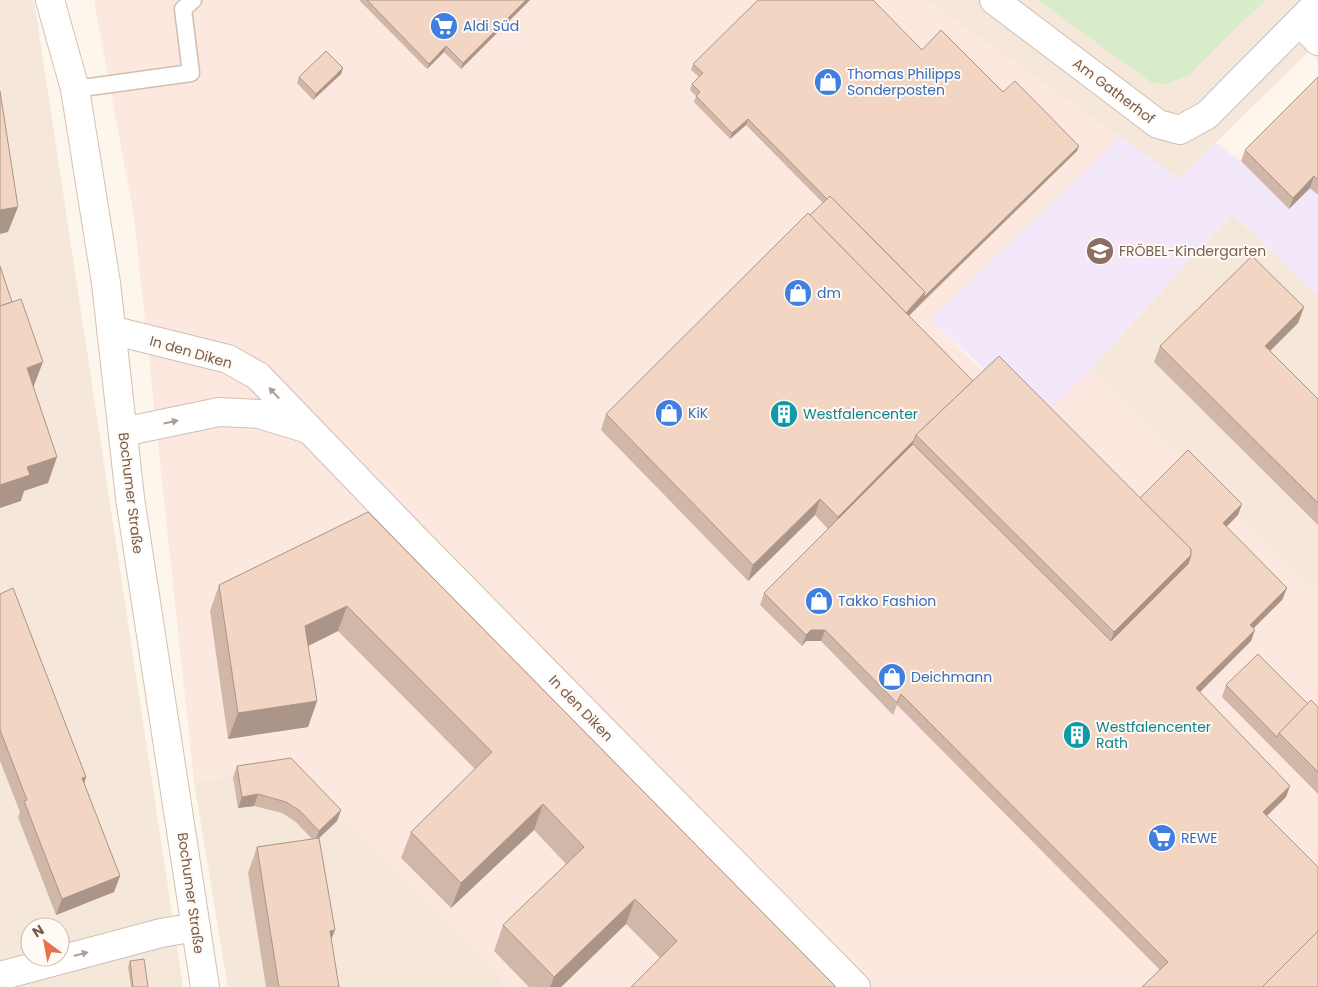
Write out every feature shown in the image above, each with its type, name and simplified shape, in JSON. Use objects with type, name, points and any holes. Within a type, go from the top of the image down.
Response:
[{"type":"street","name":"Bochumer Straße","points":[[50,0],[75,89],[106,283],[130,498],[205,987]]},
{"type":"street","name":"Am Gatherhof","points":[[994,0],[1158,124],[1180,130],[1207,116],[1312,22]]},
{"type":"street","name":"In den Diken","points":[[111,330],[228,359],[258,376],[307,429],[856,987]]},
{"type":"street","name":"In den Diken","points":[[123,432],[219,412],[260,414],[307,429]]},
{"type":"street","points":[[0,976],[161,933],[196,928]]},
{"type":"lane","points":[[75,89],[191,73],[184,9],[193,0]]},
{"type":"shaded area","points":[[0,0],[34,0],[183,987],[0,987]]},
{"type":"shaded area","points":[[94,0],[926,0],[1120,137],[930,320],[1037,422],[1091,369],[1318,594],[1318,987],[505,987],[500,974],[293,767],[194,782],[134,217]]},
{"type":"shaded area","points":[[926,0],[1318,0],[1318,60],[1309,51],[1179,179]]},
{"type":"shaded area","name":"FRÖBEL-Kindergarten","points":[[1318,85],[1318,289],[1314,292],[1232,214],[1091,369],[1038,422],[992,376],[930,320],[1120,137],[1179,179],[1215,142],[1241,161]]},
{"type":"shaded area","points":[[1232,214],[1314,292],[1318,289],[1318,594],[1091,369]]},
{"type":"shaded area","points":[[293,767],[500,974],[505,987],[228,987],[194,782]]},
{"type":"green space","points":[[1038,0],[1265,0],[1189,75],[1167,84],[1152,83]]},
{"type":"building","name":"Aldi Süd","points":[[367,0],[526,0],[463,63],[446,46],[429,64]]},
{"type":"building","points":[[758,0],[873,0],[922,50],[941,30],[1003,92],[1015,81],[1079,146],[923,298],[925,292],[830,196],[827,199],[748,119],[732,133],[696,96],[700,92],[692,84],[703,73],[693,64]]},
{"type":"building","points":[[326,51],[343,68],[316,94],[299,77]]},
{"type":"building","points":[[1318,77],[1318,180],[1314,176],[1293,198],[1245,150]]},
{"type":"building","points":[[0,91],[18,207],[0,210]]},
{"type":"building","points":[[830,196],[925,292],[906,313],[810,215]]},
{"type":"building","name":"Westfalencenter","points":[[808,213],[973,381],[916,435],[914,440],[838,517],[820,499],[753,565],[606,414]]},
{"type":"building","points":[[1252,256],[1304,307],[1265,346],[1318,399],[1318,503],[1160,346]]},
{"type":"building","points":[[0,266],[12,302],[0,306]]},
{"type":"building","points":[[21,299],[43,362],[27,368],[57,457],[27,467],[30,475],[0,485],[0,306]]},
{"type":"building","points":[[999,356],[1191,549],[1191,555],[1114,632],[916,435]]},
{"type":"building","name":"Westfalencenter Rath","points":[[913,444],[1111,641],[1188,564],[1191,555],[1191,549],[1140,498],[1188,450],[1242,504],[1223,523],[1287,588],[1250,625],[1255,630],[1196,688],[1290,786],[1263,812],[1318,867],[1318,931],[1262,987],[1142,987],[1168,962],[901,694],[897,703],[825,630],[811,630],[806,635],[764,593]]},
{"type":"building","points":[[368,512],[836,987],[631,987],[677,941],[635,899],[554,977],[503,925],[584,847],[543,804],[461,883],[411,832],[492,752],[347,606],[305,626],[317,701],[238,713],[219,585]]},
{"type":"building","points":[[13,588],[86,777],[82,778],[120,876],[62,899],[24,801],[27,800],[0,730],[0,594]]},
{"type":"building","points":[[1258,654],[1308,704],[1277,737],[1226,685]]},
{"type":"building","points":[[1311,700],[1318,707],[1318,772],[1279,733]]},
{"type":"building","points":[[291,758],[341,810],[319,831],[300,811],[286,802],[258,794],[242,797],[237,766]]},
{"type":"building","points":[[319,838],[335,930],[330,931],[339,987],[279,987],[257,847]]},
{"type":"building","points":[[1318,931],[1318,987],[1262,987]]},
{"type":"building","points":[[144,959],[148,987],[133,987],[130,961]]},
{"type":"place","name":"Aldi Süd","points":[[444,26]]},
{"type":"place","name":"Thomas Philipps Sonderposten","points":[[828,82]]},
{"type":"place","name":"FRÖBEL-Kindergarten","points":[[1100,251]]},
{"type":"place","name":"dm","points":[[798,293]]},
{"type":"place","name":"KiK","points":[[669,413]]},
{"type":"place","name":"Westfalencenter","points":[[784,414]]},
{"type":"place","name":"Takko Fashion","points":[[819,601]]},
{"type":"place","name":"Deichmann","points":[[892,677]]},
{"type":"place","name":"Westfalencenter Rath","points":[[1077,735]]},
{"type":"place","name":"REWE","points":[[1162,838]]}]
